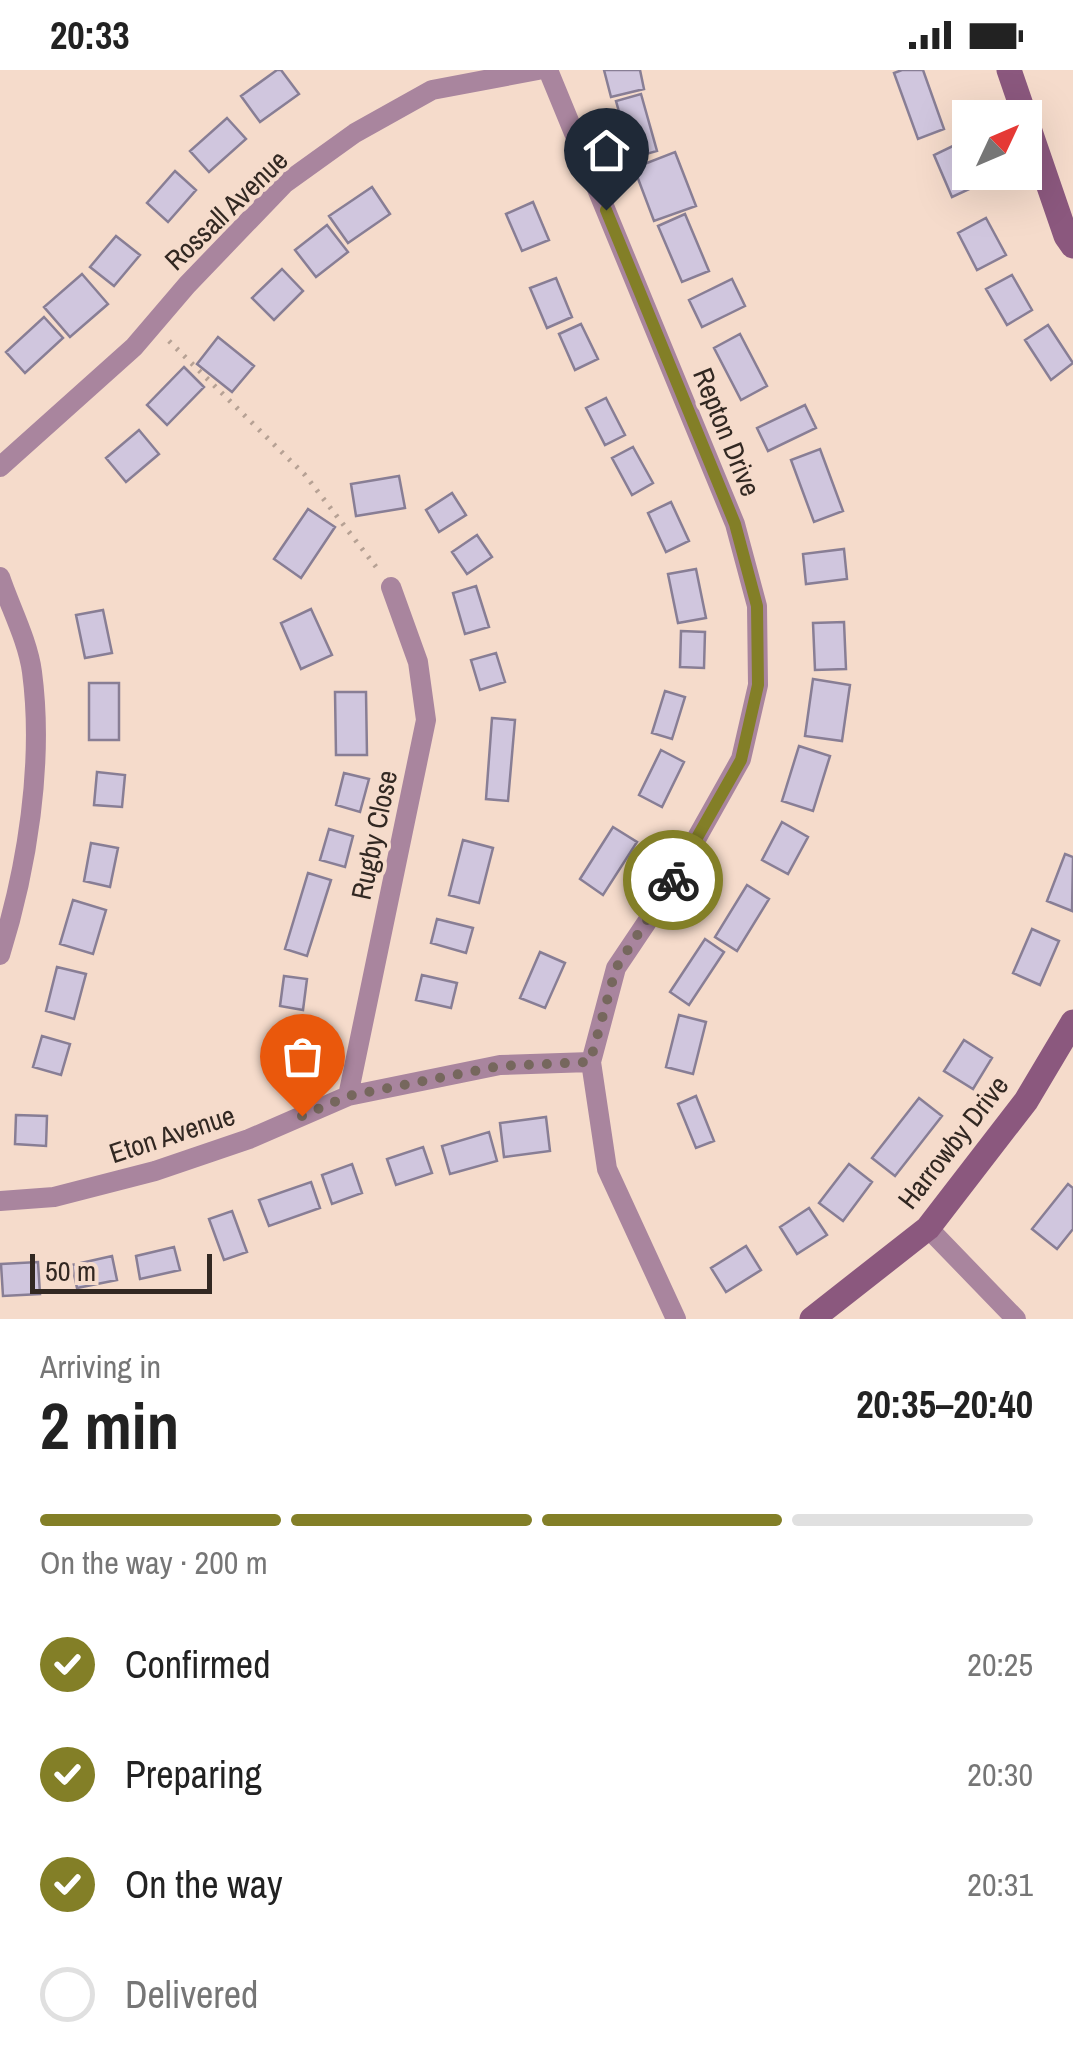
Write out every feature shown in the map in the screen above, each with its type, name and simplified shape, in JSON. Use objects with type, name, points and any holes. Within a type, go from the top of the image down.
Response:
[{"type":"street","name":"Rossall Avenue","points":[[0,467],[134,347],[284,184],[355,133],[432,90],[538,70]]},
{"type":"street","name":"Repton Drive","points":[[548,70],[735,524],[757,606],[758,685],[741,760],[663,898],[616,968],[590,1062],[608,1169],[676,1319]]},
{"type":"street","points":[[1010,70],[1066,236],[1073,246]]},
{"type":"street","points":[[0,577],[32,670],[35,785],[11,919],[0,955]]},
{"type":"street","name":"Rugby Close","points":[[348,1096],[426,720],[418,662],[391,587]]},
{"type":"street","name":"Harrowby Drive","points":[[812,1319],[928,1228],[1026,1101],[1073,1022]]},
{"type":"street","name":"Eton Avenue","points":[[0,1201],[54,1197],[155,1171],[249,1139],[348,1096],[500,1066],[590,1062]]},
{"type":"street","points":[[928,1228],[1016,1319]]},
{"type":"path","points":[[153,324],[305,474],[391,587]]},
{"type":"building","points":[[277,70],[299,94],[260,122],[241,96]]},
{"type":"building","points":[[604,70],[640,70],[644,89],[611,97]]},
{"type":"building","points":[[923,70],[944,129],[918,139],[894,73]]},
{"type":"building","points":[[641,94],[657,151],[632,158],[616,101]]},
{"type":"building","points":[[227,118],[246,139],[209,172],[190,151]]},
{"type":"building","points":[[952,146],[952,190],[967,190],[952,197],[934,155]]},
{"type":"building","points":[[675,152],[696,206],[654,221],[634,168]]},
{"type":"building","points":[[175,171],[196,190],[168,222],[147,203]]},
{"type":"building","points":[[372,187],[390,214],[348,243],[329,216]]},
{"type":"building","points":[[533,202],[549,240],[522,251],[506,214]]},
{"type":"building","points":[[685,214],[709,271],[682,282],[658,226]]},
{"type":"building","points":[[986,218],[1006,255],[977,270],[958,233]]},
{"type":"building","points":[[327,225],[348,252],[316,277],[295,250]]},
{"type":"building","points":[[116,236],[140,255],[114,286],[90,267]]},
{"type":"building","points":[[282,269],[303,291],[274,320],[252,298]]},
{"type":"building","points":[[82,274],[108,304],[70,337],[44,307]]},
{"type":"building","points":[[1012,275],[1032,310],[1007,325],[986,289]]},
{"type":"building","points":[[556,278],[572,317],[547,328],[530,288]]},
{"type":"building","points":[[732,279],[745,306],[702,327],[689,300]]},
{"type":"building","points":[[44,317],[63,338],[25,373],[6,352]]},
{"type":"building","points":[[581,324],[598,359],[575,370],[559,334]]},
{"type":"building","points":[[1048,325],[1073,363],[1051,380],[1025,340]]},
{"type":"building","points":[[740,334],[767,386],[741,400],[714,348]]},
{"type":"building","points":[[218,337],[254,366],[232,392],[197,364]]},
{"type":"building","points":[[184,367],[204,387],[167,425],[147,405]]},
{"type":"building","points":[[606,398],[625,435],[605,445],[586,408]]},
{"type":"building","points":[[805,405],[816,428],[768,451],[757,428]]},
{"type":"building","points":[[139,430],[159,454],[126,482],[106,458]]},
{"type":"building","points":[[633,447],[653,483],[632,495],[612,458]]},
{"type":"building","points":[[820,449],[843,511],[814,522],[791,460]]},
{"type":"building","points":[[399,476],[405,508],[356,516],[351,484]]},
{"type":"building","points":[[452,493],[466,515],[439,532],[426,510]]},
{"type":"building","points":[[671,502],[689,541],[666,552],[648,513]]},
{"type":"building","points":[[308,509],[335,527],[301,578],[274,559]]},
{"type":"building","points":[[477,535],[492,557],[467,574],[452,552]]},
{"type":"building","points":[[844,549],[847,579],[806,584],[803,554]]},
{"type":"building","points":[[696,569],[706,618],[678,623],[668,574]]},
{"type":"building","points":[[476,586],[489,627],[465,634],[453,593]]},
{"type":"building","points":[[311,609],[332,655],[301,669],[281,623]]},
{"type":"building","points":[[103,610],[112,653],[85,658],[76,615]]},
{"type":"building","points":[[844,622],[846,669],[815,670],[813,623]]},
{"type":"building","points":[[681,631],[705,632],[704,668],[680,667]]},
{"type":"building","points":[[496,653],[505,682],[480,690],[471,660]]},
{"type":"building","points":[[813,679],[850,685],[842,741],[805,736]]},
{"type":"building","points":[[89,683],[119,683],[119,740],[89,740]]},
{"type":"building","points":[[665,691],[685,697],[672,739],[652,733]]},
{"type":"building","points":[[335,692],[366,692],[367,755],[336,755]]},
{"type":"building","points":[[492,718],[515,720],[508,801],[486,799]]},
{"type":"building","points":[[799,746],[830,756],[813,811],[782,801]]},
{"type":"building","points":[[661,750],[684,762],[662,807],[639,795]]},
{"type":"building","points":[[97,772],[125,775],[122,807],[94,805]]},
{"type":"building","points":[[344,773],[369,779],[360,812],[336,805]]},
{"type":"building","points":[[782,822],[808,837],[788,874],[762,860]]},
{"type":"building","points":[[613,827],[637,842],[603,895],[580,879]]},
{"type":"building","points":[[329,829],[353,836],[345,867],[320,860]]},
{"type":"building","points":[[463,840],[493,848],[479,903],[449,895]]},
{"type":"building","points":[[91,843],[118,848],[110,887],[84,881]]},
{"type":"building","points":[[1065,854],[1073,857],[1072,911],[1047,901]]},
{"type":"building","points":[[308,873],[331,880],[307,956],[285,949]]},
{"type":"building","points":[[747,885],[769,899],[737,951],[715,937]]},
{"type":"building","points":[[73,900],[106,910],[93,954],[60,944]]},
{"type":"building","points":[[437,919],[473,928],[466,953],[431,943]]},
{"type":"building","points":[[1032,929],[1059,941],[1040,985],[1013,973]]},
{"type":"building","points":[[705,939],[724,952],[689,1005],[670,992]]},
{"type":"building","points":[[540,952],[565,963],[545,1008],[520,998]]},
{"type":"building","points":[[57,967],[86,974],[74,1019],[46,1011]]},
{"type":"building","points":[[422,975],[457,983],[451,1008],[416,1000]]},
{"type":"building","points":[[284,976],[307,979],[303,1010],[280,1006]]},
{"type":"building","points":[[679,1015],[706,1022],[693,1074],[666,1067]]},
{"type":"building","points":[[276,1033],[301,1037],[296,1068],[272,1064]]},
{"type":"building","points":[[42,1036],[70,1044],[61,1075],[33,1067]]},
{"type":"building","points":[[964,1040],[992,1058],[973,1089],[944,1071]]},
{"type":"building","points":[[696,1096],[714,1141],[696,1148],[678,1104]]},
{"type":"building","points":[[919,1098],[942,1116],[895,1176],[872,1158]]},
{"type":"building","points":[[16,1115],[47,1116],[46,1146],[15,1144]]},
{"type":"building","points":[[546,1117],[550,1151],[504,1157],[500,1123]]},
{"type":"building","points":[[489,1132],[497,1161],[450,1174],[442,1146]]},
{"type":"building","points":[[423,1147],[432,1173],[396,1185],[387,1159]]},
{"type":"building","points":[[352,1164],[362,1193],[332,1204],[322,1175]]},
{"type":"building","points":[[849,1164],[872,1182],[843,1221],[819,1203]]},
{"type":"building","points":[[311,1182],[320,1208],[269,1226],[259,1200]]},
{"type":"building","points":[[1068,1184],[1073,1188],[1073,1229],[1057,1249],[1032,1229]]},
{"type":"building","points":[[809,1208],[827,1235],[797,1254],[780,1227]]},
{"type":"building","points":[[232,1211],[247,1252],[224,1260],[209,1219]]},
{"type":"building","points":[[746,1246],[761,1270],[726,1292],[711,1268]]},
{"type":"building","points":[[174,1247],[180,1270],[140,1279],[136,1256]]},
{"type":"building","points":[[112,1256],[117,1280],[77,1288],[72,1265]]},
{"type":"building","points":[[38,1262],[40,1294],[3,1296],[1,1264]]},
{"type":"way so far","points":[[302,1116],[348,1096],[500,1066],[590,1062],[616,968],[673,880]]},
{"type":"route","points":[[606,210],[735,524],[757,606],[758,685],[741,760],[673,880]]}]
